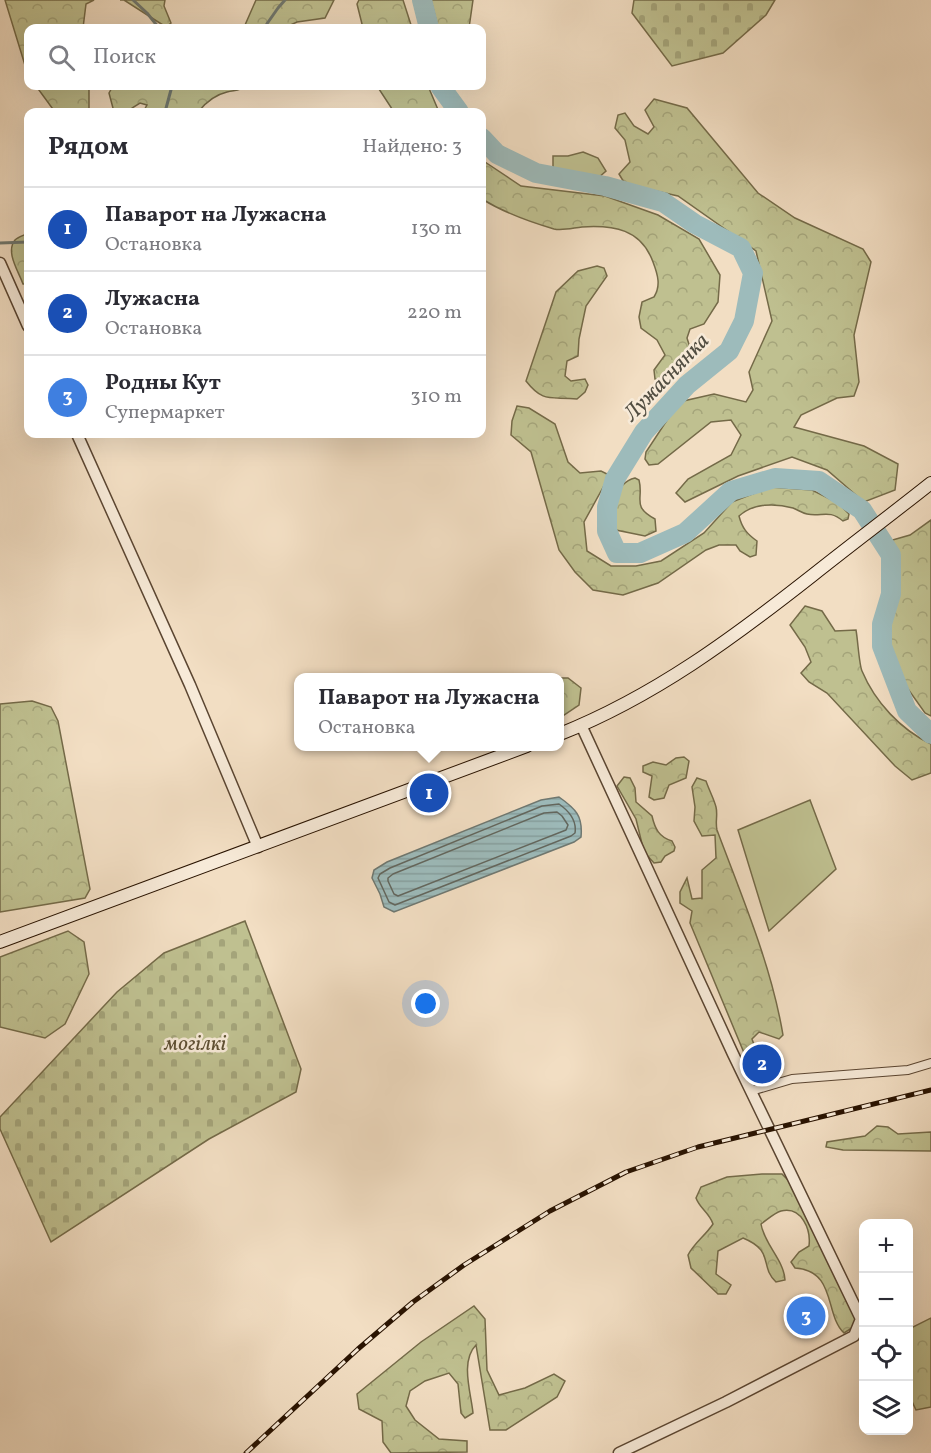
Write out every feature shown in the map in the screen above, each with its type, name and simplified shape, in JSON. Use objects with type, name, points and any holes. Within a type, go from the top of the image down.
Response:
[{"type":"main road","points":[[564,732],[656,687],[699,660],[747,627],[931,483]]},
{"type":"main road","points":[[0,942],[516,751]]},
{"type":"street","points":[[0,263],[24,317]]},
{"type":"street","points":[[79,438],[190,685],[258,847]]},
{"type":"street","points":[[581,725],[751,1091],[861,1319],[854,1336],[726,1402],[619,1453]]},
{"type":"street","points":[[751,1091],[792,1079],[908,1070],[931,1063]]},
{"type":"green space","points":[[5,0],[94,0],[86,4],[84,24],[24,24],[24,62]]},
{"type":"green space","points":[[124,0],[165,0],[164,6],[171,23],[161,24]]},
{"type":"green space","points":[[256,0],[334,0],[325,18],[293,24],[245,24]]},
{"type":"green space","points":[[359,0],[403,0],[411,24],[362,24],[357,4]]},
{"type":"green space","points":[[431,0],[473,0],[470,24],[437,24]]},
{"type":"green space","points":[[634,0],[775,0],[766,15],[723,53],[672,66],[632,13]]},
{"type":"green space","points":[[39,90],[89,90],[89,108],[52,108]]},
{"type":"green space","points":[[111,90],[239,90],[222,93],[202,108],[145,108],[147,105],[140,103],[132,108],[113,108],[109,93]]},
{"type":"green space","points":[[380,90],[430,90],[437,108],[391,108]]},
{"type":"green space","points":[[654,99],[687,108],[758,193],[795,218],[863,249],[871,262],[854,335],[859,382],[854,396],[837,398],[801,415],[794,427],[864,446],[898,464],[895,490],[864,502],[827,470],[792,457],[738,476],[685,502],[676,493],[688,479],[731,455],[741,435],[731,420],[711,422],[658,464],[649,465],[645,459],[646,452],[679,402],[714,394],[746,402],[753,390],[749,372],[772,321],[756,251],[678,196],[625,184],[619,174],[630,162],[625,140],[615,128],[618,115],[625,113],[634,126],[648,134],[654,127],[645,110]]},
{"type":"green space","points":[[583,152],[598,158],[606,171],[598,178],[553,168],[553,156],[568,156]]},
{"type":"green space","points":[[486,163],[521,186],[605,196],[658,215],[699,239],[720,275],[718,302],[704,324],[690,329],[687,338],[692,354],[673,376],[665,381],[655,379],[654,370],[665,355],[657,340],[641,328],[639,317],[642,302],[654,297],[656,293],[657,276],[648,251],[634,236],[625,231],[605,227],[554,229],[486,201]]},
{"type":"green space","points":[[24,235],[24,284],[11,250],[18,238]]},
{"type":"green space","points":[[597,266],[604,268],[607,276],[586,306],[578,356],[567,361],[565,376],[571,381],[585,379],[588,385],[585,392],[577,399],[548,398],[538,393],[526,381],[556,292],[578,271]]},
{"type":"green space","points":[[517,406],[529,408],[555,424],[568,462],[580,473],[601,471],[607,474],[606,482],[584,522],[587,551],[611,566],[636,566],[661,561],[704,533],[732,502],[770,487],[812,490],[838,503],[849,514],[848,519],[843,521],[829,514],[807,514],[779,505],[757,506],[739,516],[745,530],[757,541],[756,555],[750,557],[740,551],[736,545],[719,545],[706,550],[658,583],[623,595],[593,590],[575,572],[559,550],[531,452],[511,435],[512,421]]},
{"type":"green space","points":[[635,478],[639,480],[641,506],[655,519],[656,531],[645,536],[616,530],[614,523],[615,499],[618,492],[628,481]]},
{"type":"green space","points":[[931,520],[931,716],[925,713],[886,658],[886,617],[894,581],[894,565],[889,541],[910,535]]},
{"type":"green space","points":[[805,606],[822,611],[835,631],[856,630],[861,668],[867,682],[874,694],[899,723],[931,744],[931,773],[912,780],[895,766],[827,693],[809,682],[801,673],[811,662],[805,647],[790,625]]},
{"type":"green space","points":[[564,678],[568,678],[581,688],[579,705],[564,715]]},
{"type":"green space","points":[[32,701],[51,707],[58,721],[90,889],[85,898],[0,912],[0,704]]},
{"type":"green space","points":[[684,757],[689,761],[686,778],[669,785],[664,798],[654,800],[649,797],[652,776],[643,772],[643,766],[653,762],[666,765],[676,758]]},
{"type":"green space","points":[[624,777],[630,778],[635,788],[636,802],[652,816],[658,832],[672,841],[675,847],[674,851],[665,856],[661,862],[654,863],[644,852],[636,819],[617,786]]},
{"type":"green space","points":[[697,778],[706,781],[715,804],[717,830],[755,931],[778,1009],[783,1035],[779,1039],[759,1032],[752,1039],[759,1059],[756,1065],[747,1060],[690,923],[692,911],[680,903],[680,892],[687,878],[692,899],[702,898],[702,870],[716,858],[715,835],[702,836],[694,821],[695,807],[692,787]]},
{"type":"green space","points":[[810,800],[836,869],[769,931],[738,830]]},
{"type":"green space","name":"могілкі","points":[[245,921],[301,1069],[296,1092],[209,1139],[51,1242],[0,1129],[0,1117],[117,992],[164,953]]},
{"type":"green space","points":[[68,931],[84,942],[89,974],[65,1024],[45,1038],[0,1027],[0,957]]},
{"type":"green space","points":[[877,1126],[888,1127],[898,1134],[931,1132],[931,1151],[843,1150],[826,1147],[827,1142],[865,1136]]},
{"type":"green space","points":[[782,1174],[792,1184],[855,1317],[855,1326],[844,1333],[838,1325],[824,1285],[818,1277],[808,1271],[795,1268],[791,1262],[799,1252],[809,1246],[807,1227],[795,1212],[781,1211],[761,1224],[784,1273],[785,1280],[776,1282],[768,1270],[763,1253],[753,1243],[743,1238],[718,1251],[716,1274],[731,1285],[726,1294],[718,1294],[691,1268],[688,1255],[713,1224],[696,1198],[701,1187],[727,1177]]},
{"type":"green space","points":[[474,1306],[485,1319],[487,1370],[499,1395],[525,1388],[554,1374],[565,1381],[557,1397],[506,1430],[490,1430],[476,1345],[471,1352],[467,1368],[473,1413],[465,1418],[461,1413],[458,1384],[449,1373],[425,1381],[410,1391],[406,1406],[415,1420],[439,1439],[467,1441],[467,1452],[391,1453],[383,1442],[382,1421],[359,1409],[357,1394],[421,1342]]},
{"type":"green space","points":[[931,1318],[931,1407],[916,1410],[913,1404],[913,1327]]},
{"type":"water","points":[[559,797],[574,809],[581,824],[581,837],[574,842],[394,912],[384,907],[372,878],[374,870],[387,862],[541,800]]},
{"type":"waterway","points":[[133,0],[156,24]]},
{"type":"waterway","points":[[267,24],[285,0]]},
{"type":"waterway","name":"Лужаснянка","points":[[422,0],[428,24]]},
{"type":"waterway","points":[[166,108],[171,90]]},
{"type":"waterway","name":"Лужаснянка","points":[[443,90],[456,108]]},
{"type":"waterway","name":"Лужаснянка","points":[[486,142],[497,154],[536,173],[605,186],[663,202],[695,224],[741,248],[753,273],[744,321],[729,351],[687,385],[644,432],[615,479],[607,507],[607,531],[617,553],[640,553],[685,533],[731,491],[775,478],[819,481],[862,510],[891,555],[891,594],[882,624],[882,646],[907,711],[931,734]]},
{"type":"waterway","points":[[0,243],[24,242]]},
{"type":"railway","points":[[246,1453],[358,1349],[413,1302],[464,1265],[550,1211],[626,1172],[698,1147],[931,1090]]},
{"type":"place","name":"Паварот на Лужасна","points":[[429,793]]},
{"type":"place","name":"Лужасна","points":[[762,1064]]},
{"type":"place","name":"Родны Кут","points":[[806,1316]]}]
